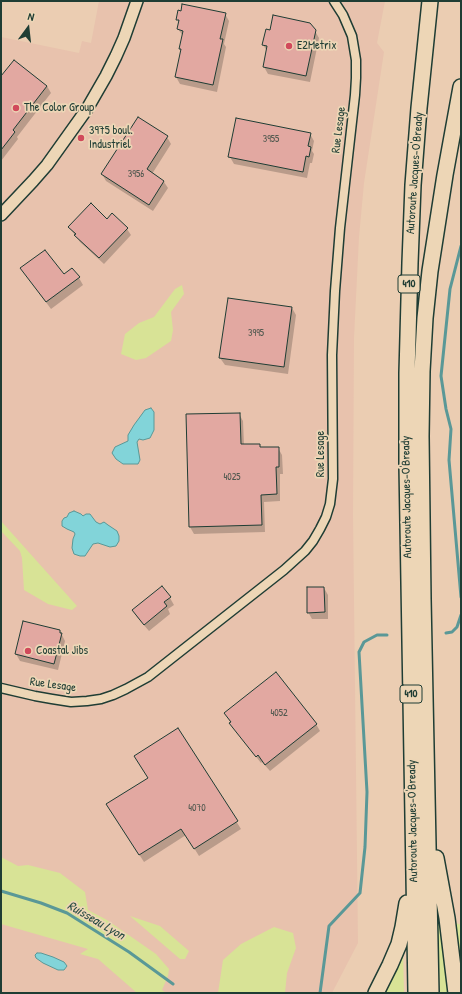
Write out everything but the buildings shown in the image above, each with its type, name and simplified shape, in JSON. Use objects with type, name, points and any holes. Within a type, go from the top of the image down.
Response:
[{"type":"highway","name":"Autoroute Jacques-O'Bready","points":[[416,993],[406,446],[407,359],[414,171],[430,1]]},
{"type":"highway","name":"Autoroute Jacques-O'Bready","points":[[431,993],[422,576],[421,436],[423,351],[430,271],[461,87]]},
{"type":"highway","points":[[428,816],[447,918],[456,993]]},
{"type":"highway","points":[[376,993],[394,958],[400,941],[405,916],[413,846]]},
{"type":"main road","points":[[1,215],[47,165],[87,109],[116,56],[137,1]]},
{"type":"street","name":"Rue Lesage","points":[[1,688],[72,702],[100,699],[126,689],[148,677],[284,570],[305,551],[313,541],[326,517],[330,504],[333,479],[332,355],[335,291],[340,228],[356,78],[356,60],[352,36],[343,15],[334,1]]},
{"type":"shaded area","points":[[99,1],[385,1],[377,43],[384,52],[364,183],[359,237],[354,338],[353,515],[358,943],[332,993],[1,993],[1,37],[79,53],[82,41],[91,43]]},
{"type":"green space","points":[[182,285],[184,294],[171,312],[173,330],[171,341],[146,358],[136,360],[121,354],[125,334],[139,323],[154,317],[175,289]]},
{"type":"green space","points":[[1,521],[77,606],[72,610],[48,604],[24,590],[22,558],[20,551],[1,531]]},
{"type":"green space","points":[[1,857],[18,866],[28,865],[60,873],[85,892],[88,910],[107,920],[156,954],[169,969],[168,976],[162,990],[166,993],[137,993],[98,959],[80,954],[88,949],[1,924]]},
{"type":"green space","points":[[436,888],[451,993],[440,993]]},
{"type":"green space","points":[[130,916],[160,926],[189,951],[185,959],[180,959]]},
{"type":"green space","points":[[453,922],[461,925],[461,979]]},
{"type":"green space","points":[[274,927],[293,933],[296,948],[287,973],[285,993],[218,993],[223,960],[241,944]]},
{"type":"green space","points":[[403,949],[404,993],[381,993]]},
{"type":"water","points":[[151,408],[154,412],[154,430],[150,438],[143,440],[139,439],[137,442],[140,460],[138,464],[123,464],[116,459],[112,453],[115,447],[128,441],[128,435],[134,425],[145,410]]},
{"type":"water","points":[[74,511],[83,516],[90,514],[96,522],[100,524],[104,522],[117,531],[119,541],[116,546],[110,547],[98,543],[93,544],[85,556],[74,554],[72,548],[75,534],[62,526],[62,521],[69,513]]},
{"type":"water","points":[[37,953],[53,957],[64,962],[67,966],[64,970],[58,970],[36,958],[35,955]]},
{"type":"waterway","points":[[461,246],[450,289],[441,376],[446,409],[451,429],[449,460],[461,597]]},
{"type":"waterway","points":[[446,633],[452,632],[457,627],[461,615]]},
{"type":"waterway","points":[[320,993],[329,926],[360,893],[365,847],[367,792],[359,652],[364,642],[377,635],[387,635]]},
{"type":"waterway","name":"Ruisseau Lyon","points":[[1,891],[41,903],[67,913],[129,952],[173,984]]},
{"type":"place","name":"E2Metrix","points":[[289,46]]},
{"type":"place","name":"The Color Group","points":[[16,108]]},
{"type":"place","name":"3975 boul. Industriel","points":[[81,138]]},
{"type":"place","name":"Coastal Jibs","points":[[28,651]]}]
